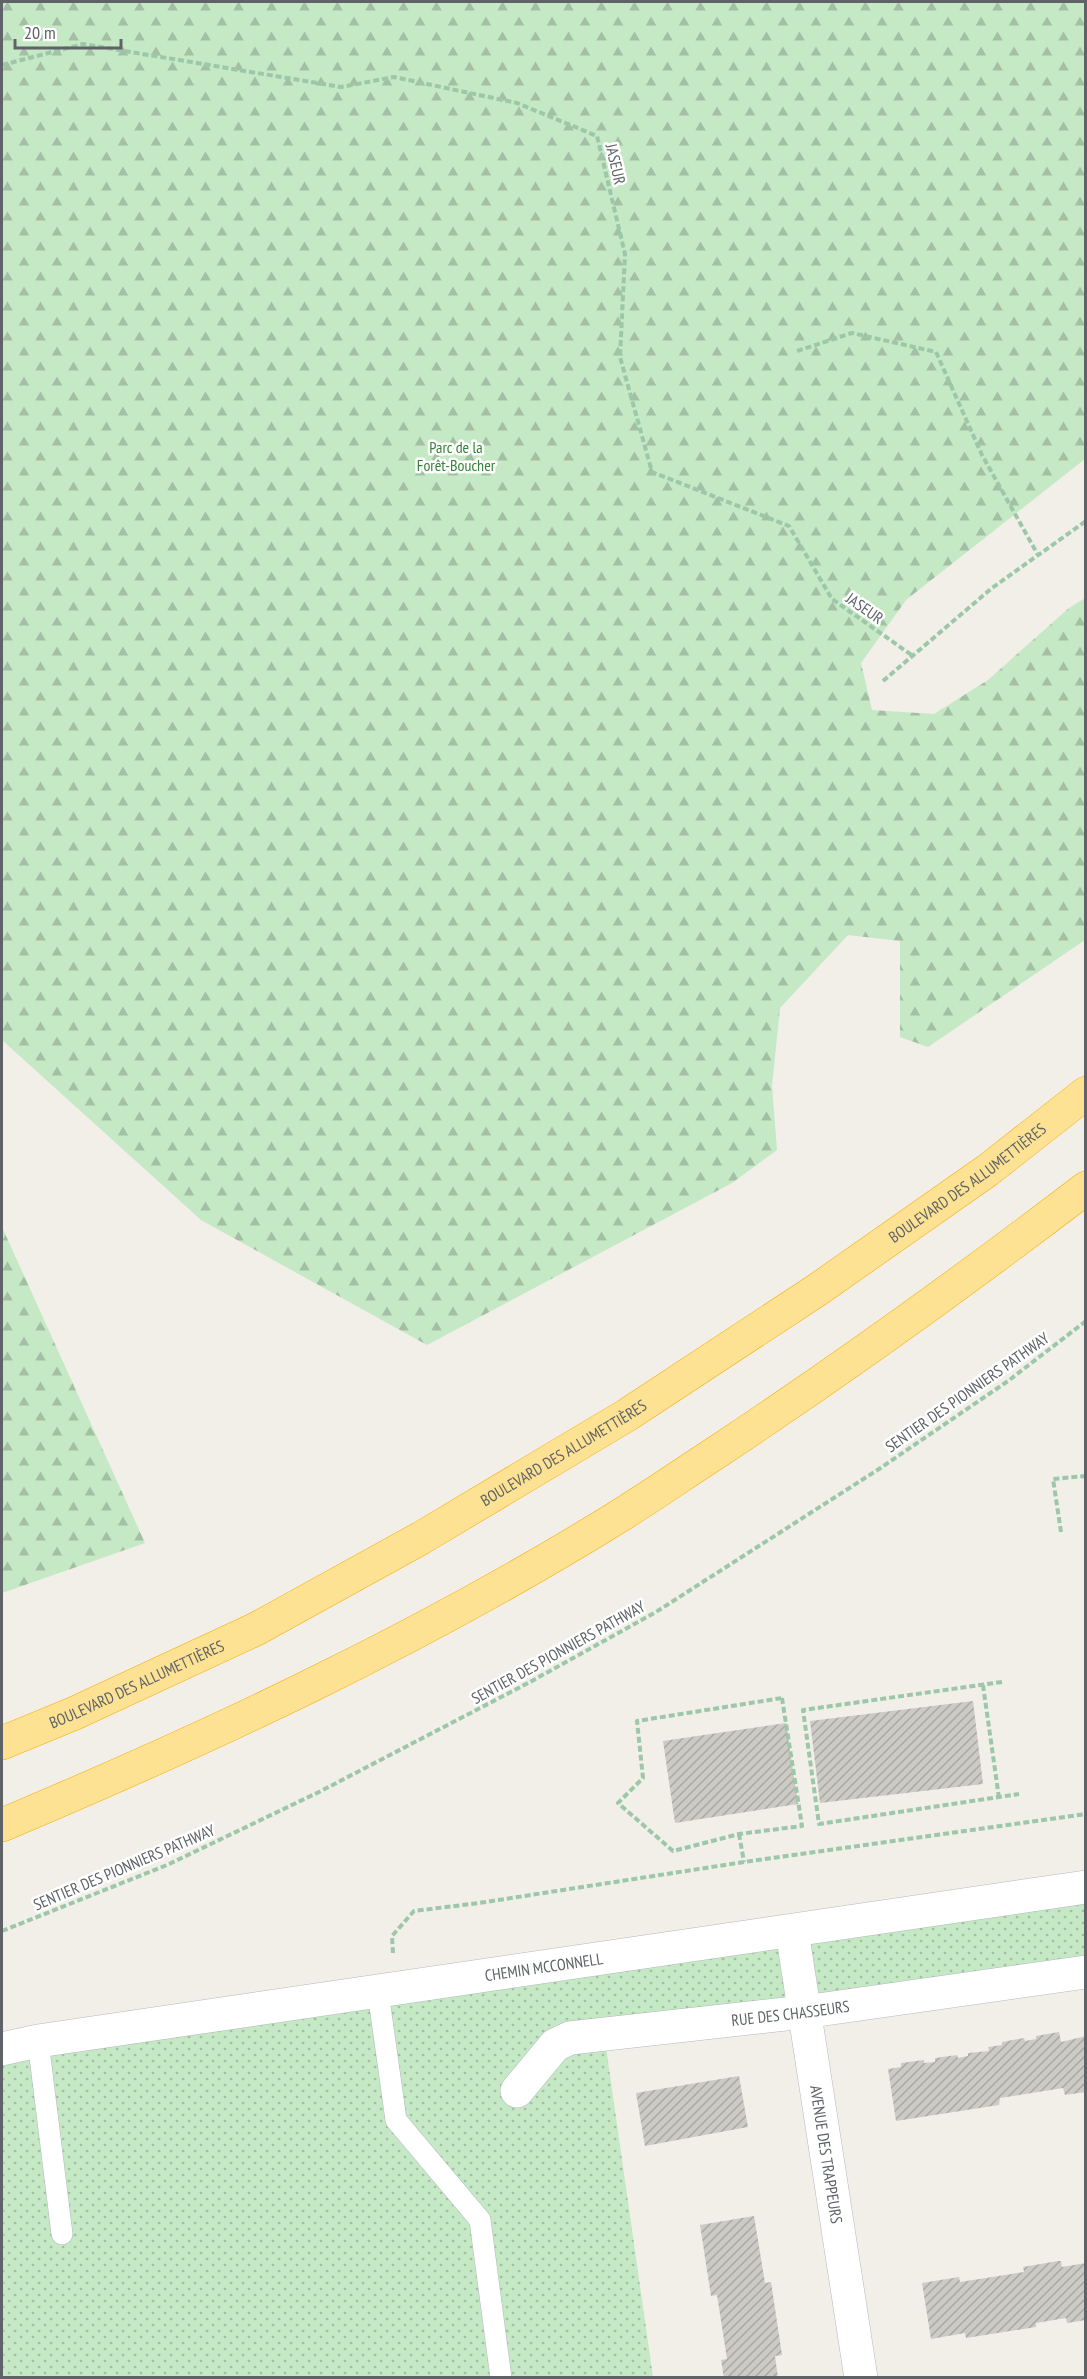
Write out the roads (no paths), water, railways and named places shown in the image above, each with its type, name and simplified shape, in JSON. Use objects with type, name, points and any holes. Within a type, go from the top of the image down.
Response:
[{"type":"highway","name":"BOULEVARD DES ALLUMETTIÈRES","points":[[2,1743],[75,1713],[256,1629],[421,1538],[617,1422],[817,1290],[959,1190],[1086,1093]]},
{"type":"highway","points":[[2,1825],[108,1781],[278,1701],[461,1608],[609,1523],[827,1379],[1086,1188]]},
{"type":"street","name":"CHEMIN MCCONNELL","points":[[2,2049],[38,2041],[1086,1887]]},
{"type":"street","name":"AVENUE DES TRAPPEURS","points":[[792,1931],[861,2378]]},
{"type":"street","name":"RUE DES CHASSEURS","points":[[517,2091],[555,2045],[570,2038],[804,2012],[1086,1972]]},
{"type":"lane","points":[[386,1991],[396,2120],[480,2220],[501,2378]]},
{"type":"lane","points":[[38,2041],[62,2234]]},
{"type":"park label","name":"Parc de la Forêt-Boucher","points":[[456,456]]}]
